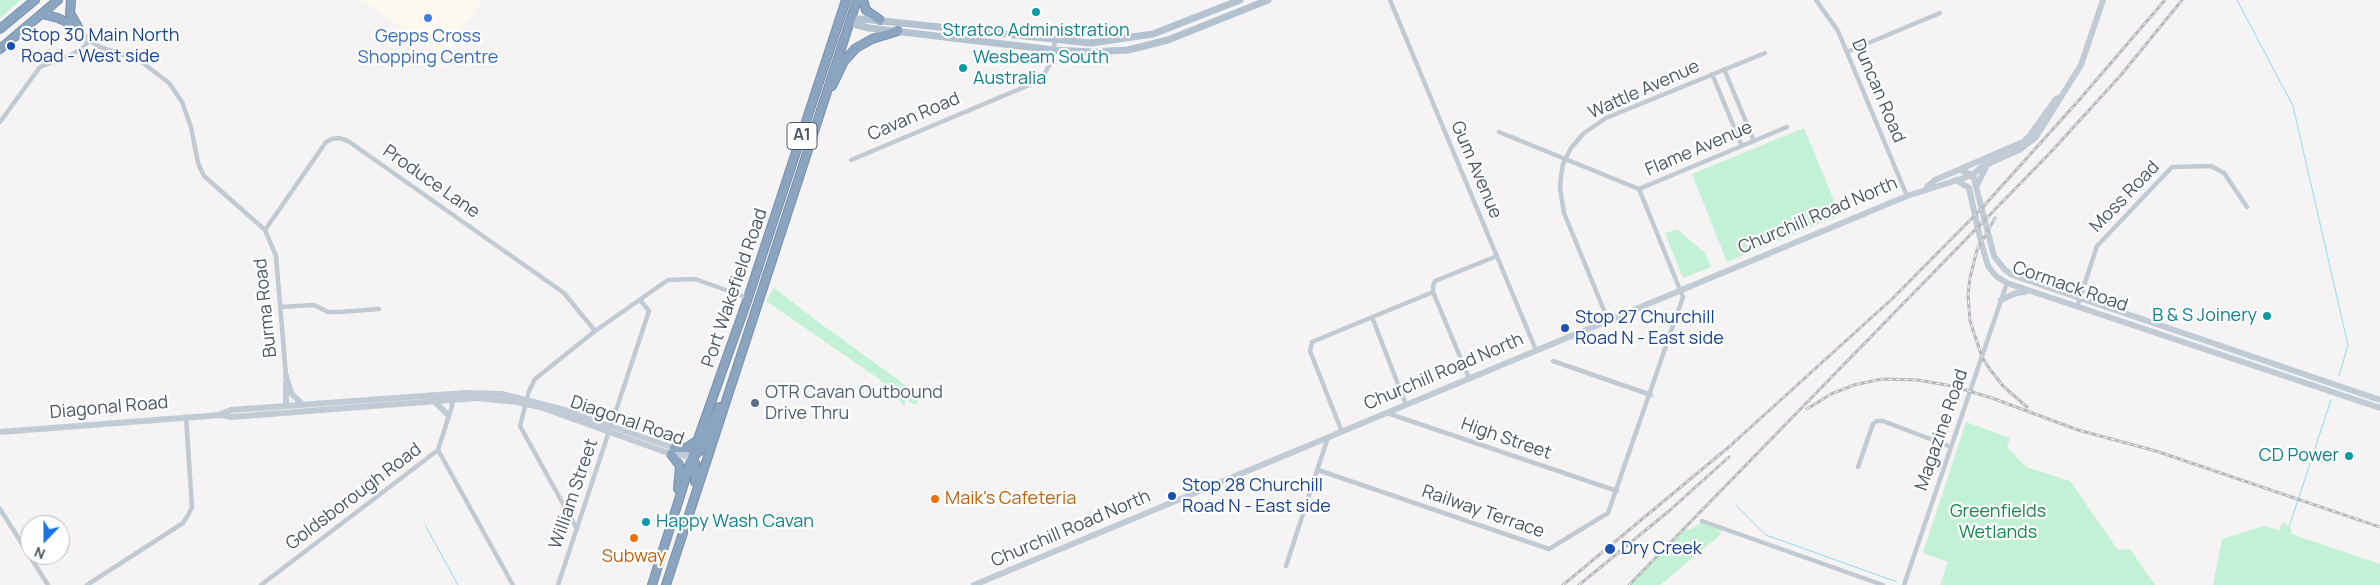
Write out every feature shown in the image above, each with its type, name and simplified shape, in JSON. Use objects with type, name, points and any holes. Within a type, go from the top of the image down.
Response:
[{"type":"highway","points":[[0,29],[35,0]]},
{"type":"highway","points":[[0,48],[58,0]]},
{"type":"highway","points":[[71,0],[70,13],[78,27]]},
{"type":"highway","name":"Port Wakefield Road","points":[[653,585],[692,457],[774,221],[846,0]]},
{"type":"highway","points":[[830,52],[850,20],[851,0]]},
{"type":"highway","name":"Port Wakefield Road","points":[[667,583],[692,500],[857,0]]},
{"type":"highway","points":[[863,0],[866,10],[880,20]]},
{"type":"highway","points":[[42,14],[58,18],[78,27]]},
{"type":"highway","points":[[815,125],[840,69],[850,54],[872,39],[898,31]]},
{"type":"highway","points":[[774,221],[777,221],[791,201]]},
{"type":"highway","points":[[692,500],[696,465],[692,457],[702,449],[711,422],[731,382]]},
{"type":"highway","points":[[673,518],[680,472],[679,463],[673,451],[694,445],[698,439]]},
{"type":"highway","points":[[653,585],[659,579],[667,583]]},
{"type":"main road","points":[[850,20],[880,20],[1055,41],[1090,43],[1140,37],[1170,28],[1240,0]]},
{"type":"main road","points":[[850,20],[860,26],[1054,50],[1091,52],[1128,50],[1168,40],[1268,0]]},
{"type":"main road","points":[[1218,9],[1222,20]]},
{"type":"street","name":"Gum Avenue","points":[[1390,0],[1536,350]]},
{"type":"street","name":"Duncan Road","points":[[1816,0],[1838,31],[1906,196]]},
{"type":"street","name":"Churchill Road North","points":[[974,585],[1906,196],[1926,188],[1972,175],[1987,164],[2019,150],[2033,141],[2072,83],[2081,65],[2103,0]]},
{"type":"street","points":[[1847,52],[1940,13]]},
{"type":"street","name":"Burma Road","points":[[78,27],[89,40],[100,47],[139,60],[169,83],[182,102],[191,127],[198,163],[204,176],[265,230],[276,256],[286,376]]},
{"type":"street","points":[[0,122],[40,67],[73,54],[84,47],[89,40]]},
{"type":"street","name":"Cavan Road","points":[[851,160],[1038,82],[1048,70],[1055,41]]},
{"type":"street","name":"Wattle Avenue","points":[[1608,320],[1564,213],[1560,188],[1565,158],[1580,138],[1594,124],[1765,52]]},
{"type":"street","points":[[1724,69],[1754,141]]},
{"type":"street","points":[[1712,74],[1742,146]]},
{"type":"street","name":"Churchill Road North","points":[[1926,188],[1935,180],[2023,142],[2056,99],[2061,97]]},
{"type":"street","name":"Flame Avenue","points":[[1681,290],[1639,190],[1787,127]]},
{"type":"street","points":[[1499,132],[1639,190]]},
{"type":"street","name":"Produce Lane","points":[[265,230],[326,142],[339,138],[348,141],[564,293],[595,331]]},
{"type":"street","points":[[1977,185],[1987,164]]},
{"type":"street","name":"Moss Road","points":[[2077,307],[2097,246],[2172,167],[2211,166],[2224,173],[2247,207]]},
{"type":"street","points":[[1960,170],[1972,175]]},
{"type":"street","name":"Cormack Road","points":[[1972,175],[1977,185],[1993,254],[2005,270],[2026,280],[2380,400]]},
{"type":"street","name":"Cormack Road","points":[[1956,180],[1969,188],[1982,249],[1988,266],[1996,276],[2007,283],[2029,292],[2380,408]]},
{"type":"street","points":[[1993,254],[1998,269],[2007,283],[2026,280]]},
{"type":"street","points":[[1469,378],[1433,292],[1435,281],[1497,256]]},
{"type":"street","points":[[577,529],[520,426],[535,379],[595,331],[668,280],[695,279],[748,298]]},
{"type":"street","name":"Magazine Road","points":[[1904,585],[2007,283]]},
{"type":"street","name":"Railway Terrace","points":[[1318,470],[1548,549],[1608,514],[1681,308],[1683,297],[1681,290]]},
{"type":"street","points":[[1342,432],[1310,351],[1312,342],[1433,292]]},
{"type":"street","points":[[2001,300],[2016,293],[2029,292]]},
{"type":"street","name":"William Street","points":[[558,585],[649,311],[640,300]]},
{"type":"street","points":[[281,307],[314,306],[328,312],[379,309]]},
{"type":"street","points":[[1372,317],[1406,405]]},
{"type":"street","points":[[1553,362],[1651,394]]},
{"type":"street","points":[[286,376],[286,406],[301,408]]},
{"type":"street","points":[[286,376],[290,393],[301,408]]},
{"type":"street","name":"Diagonal Road","points":[[0,432],[186,417],[221,415],[232,417],[301,408],[493,394],[527,401],[692,457]]},
{"type":"street","name":"Diagonal Road","points":[[301,408],[433,400],[449,397]]},
{"type":"street","name":"Goldsborough Road","points":[[261,585],[438,450],[447,417],[449,397]]},
{"type":"street","points":[[433,400],[447,417]]},
{"type":"street","name":"Diagonal Road","points":[[221,415],[231,410],[286,406]]},
{"type":"street","name":"High Street","points":[[1387,413],[1617,491]]},
{"type":"street","points":[[87,585],[183,523],[188,515],[192,507],[186,417]]},
{"type":"street","points":[[1858,467],[1873,424],[1877,421],[1883,421],[1951,446]]},
{"type":"street","points":[[1286,566],[1328,438]]},
{"type":"street","points":[[438,450],[513,585]]},
{"type":"street","points":[[0,509],[48,585]]},
{"type":"street","points":[[1702,521],[1883,585]]},
{"type":"shaded area","name":"Gepps Cross Shopping Centre","points":[[362,0],[482,0],[457,36],[456,47],[447,60]]},
{"type":"green space","points":[[0,0],[21,0],[0,18]]},
{"type":"green space","points":[[1804,128],[1840,215],[1727,262],[1692,174]]},
{"type":"green space","points":[[1678,230],[1705,253],[1711,267],[1683,278],[1665,233]]},
{"type":"green space","points":[[774,288],[922,397],[915,405],[906,399],[904,406],[879,379],[766,301]]},
{"type":"green space","name":"Greenfields Wetlands","points":[[1966,422],[2010,438],[2007,447],[2026,467],[2070,481],[2118,550],[2130,549],[2155,585],[1940,585],[1948,562],[1923,553]]},
{"type":"green space","points":[[1702,521],[1722,528],[1719,536],[1660,585],[1629,585],[1683,530],[1692,529]]},
{"type":"green space","points":[[2283,522],[2292,530],[2291,534],[2380,564],[2380,585],[2213,585],[2222,539],[2264,526],[2279,530]]},
{"type":"waterway","points":[[2237,0],[2293,106],[2348,345],[2339,376]]},
{"type":"waterway","points":[[2289,527],[2331,400]]},
{"type":"waterway","points":[[1736,505],[1766,535],[1897,582]]},
{"type":"waterway","points":[[425,525],[458,585]]},
{"type":"railway","points":[[1563,585],[1730,446],[1893,298],[1982,208],[2080,99],[2165,0]]},
{"type":"railway","points":[[1629,585],[2050,153],[2121,75],[2182,0]]},
{"type":"railway","points":[[1995,218],[1977,250],[1970,278],[1968,295],[1970,321],[1982,357],[1989,368],[2003,386],[2027,407]]},
{"type":"railway","points":[[1807,409],[1831,394],[1854,385],[1882,379],[1918,380],[1952,386],[1992,398],[2078,430],[2156,451],[2380,527]]},
{"type":"railway","points":[[1579,585],[1669,511],[1729,457]]},
{"type":"place","name":"Stratco Administration","points":[[1036,12]]},
{"type":"place","name":"Gepps Cross Shopping Centre","points":[[428,18]]},
{"type":"place","name":"Stop 30 Main North Road - West side","points":[[11,46]]},
{"type":"place","name":"Wesbeam South Australia","points":[[963,68]]},
{"type":"place","name":"B & S Joinery","points":[[2267,316]]},
{"type":"place","name":"Stop 27 Churchill Road N - East side","points":[[1565,328]]},
{"type":"place","name":"OTR Cavan Outbound Drive Thru","points":[[755,403]]},
{"type":"place","name":"CD Power","points":[[2349,456]]},
{"type":"place","name":"Stop 28 Churchill Road N - East side","points":[[1172,496]]},
{"type":"place","name":"Maik's Cafeteria","points":[[935,499]]},
{"type":"place","name":"Happy Wash Cavan","points":[[646,522]]},
{"type":"place","name":"Subway","points":[[634,538]]},
{"type":"place","name":"Dry Creek","points":[[1610,549]]}]
